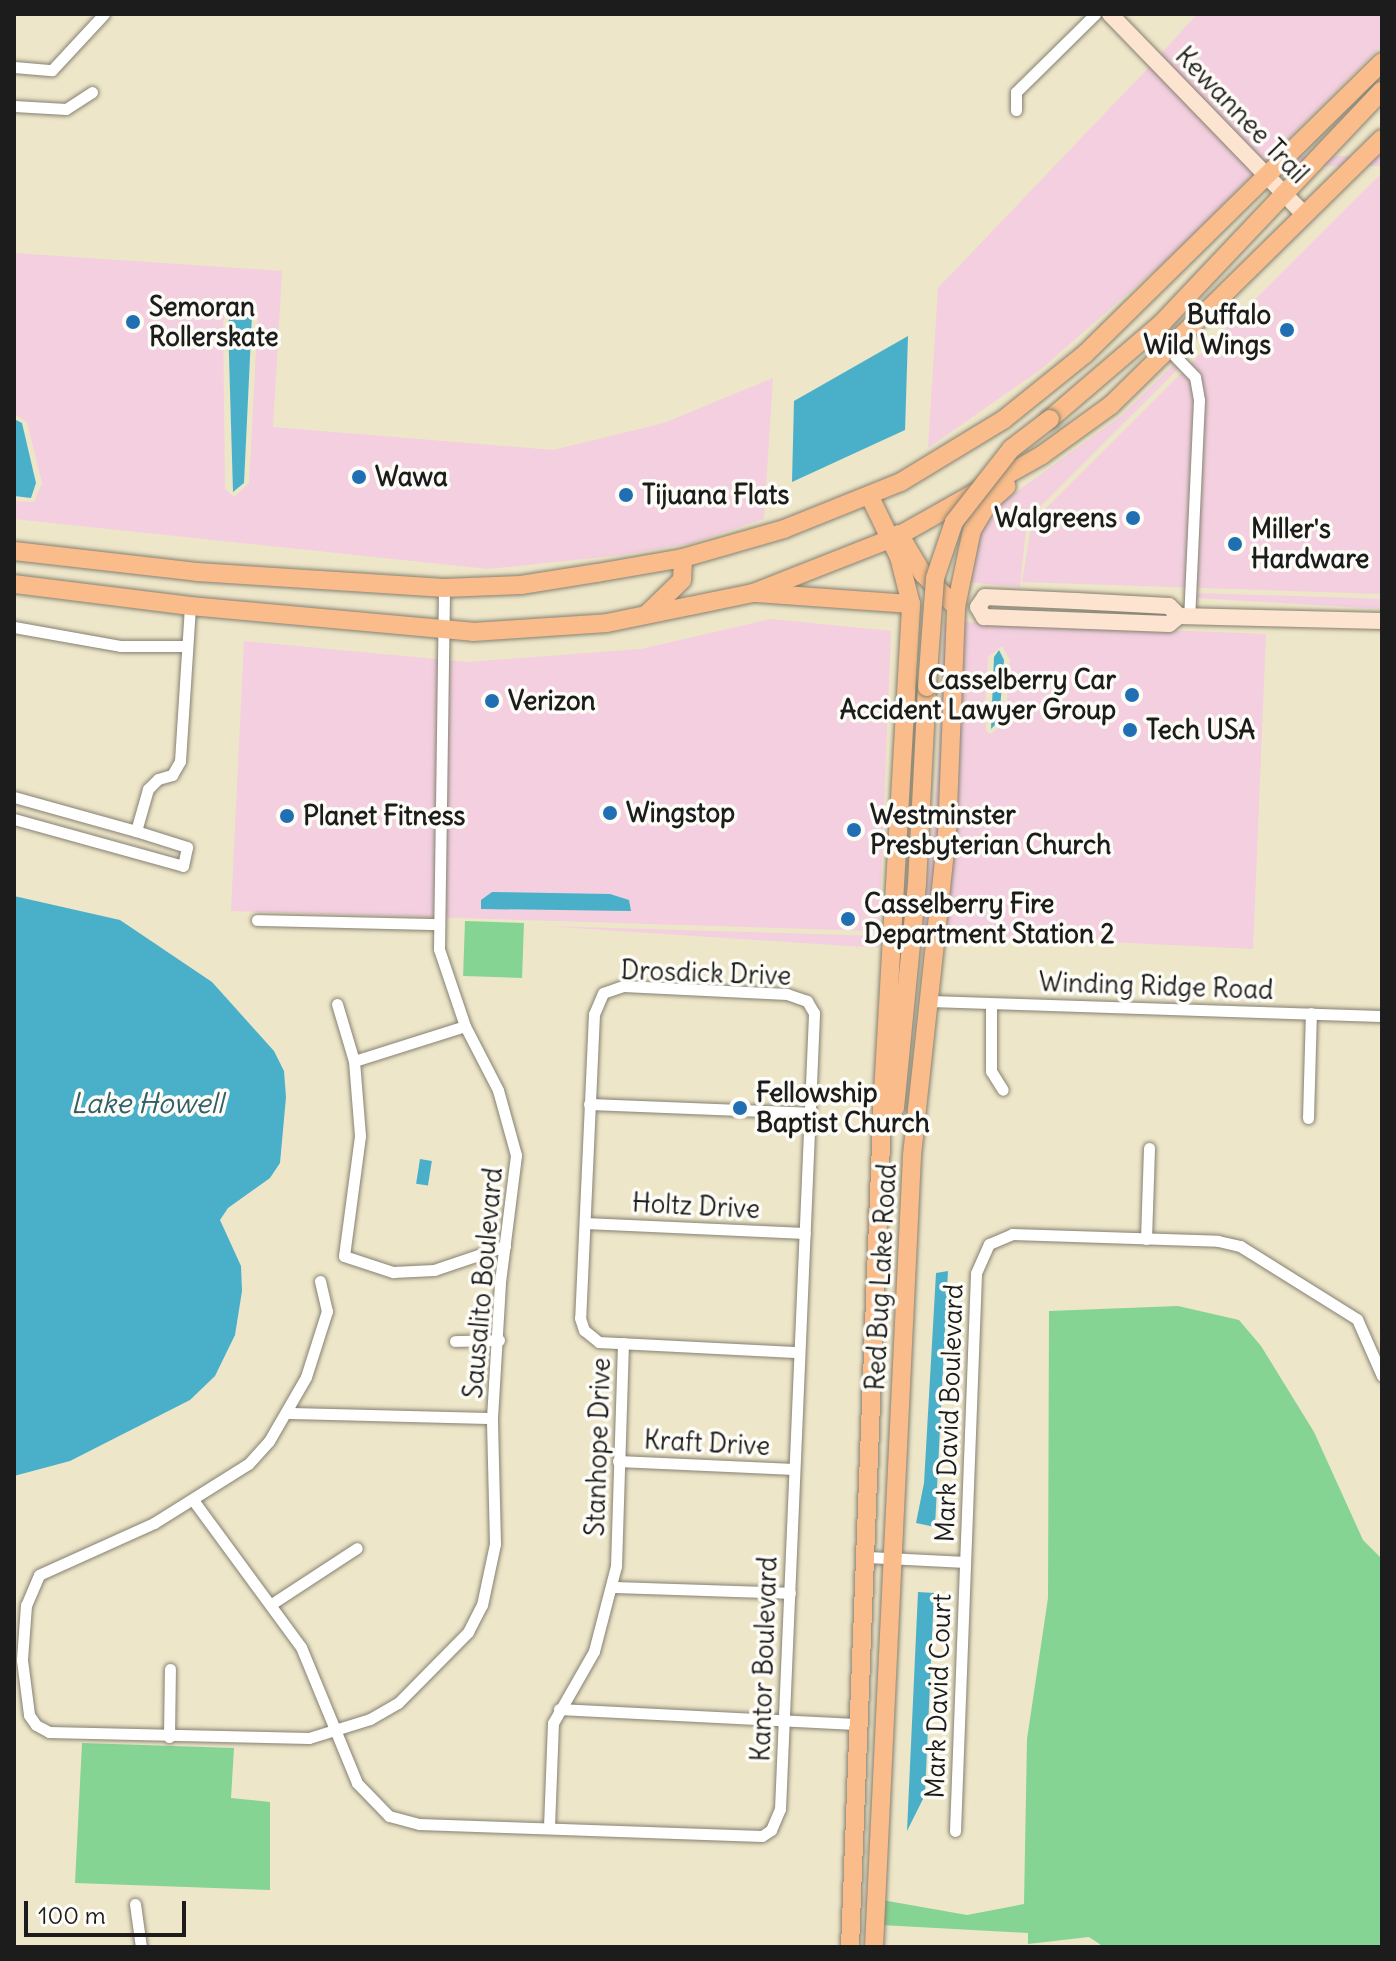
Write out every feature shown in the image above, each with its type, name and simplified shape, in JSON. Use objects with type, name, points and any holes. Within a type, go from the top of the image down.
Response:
[{"type":"main road","points":[[14,551],[197,572],[444,588],[521,585],[683,558],[875,494],[953,453],[1061,374],[1269,178],[1382,62]]},
{"type":"main road","points":[[879,1290],[913,935],[935,578],[954,522],[1011,449],[1162,323],[1382,90]]},
{"type":"main road","points":[[956,607],[972,530],[988,503],[1042,455],[1111,405],[1382,139]]},
{"type":"main road","points":[[14,584],[190,606],[445,630],[532,631],[642,617],[753,593],[895,537],[1042,455]]},
{"type":"main road","name":"Red Bug Lake Road","points":[[850,1947],[879,1290],[883,1093],[911,604],[909,583],[895,537],[875,494]]},
{"type":"main road","name":"Red Bug Lake Road","points":[[874,1947],[912,1155],[947,834],[956,607],[923,574],[895,537]]},
{"type":"main road","points":[[642,617],[677,587],[683,558]]},
{"type":"main road","points":[[753,593],[911,604]]},
{"type":"main road","points":[[860,1724],[874,1749],[870,1856],[877,1871]]},
{"type":"street","points":[[14,67],[52,70],[104,14]]},
{"type":"street","points":[[1016,110],[1016,92],[1095,14]]},
{"type":"street","name":"Kewannee Trail","points":[[1110,14],[1305,215]]},
{"type":"street","points":[[14,106],[66,109],[92,92]]},
{"type":"street","points":[[1169,350],[1195,377],[1199,400],[1184,616]]},
{"type":"street","name":"Sausalito Boulevard","points":[[193,1500],[154,1523],[39,1575],[26,1605],[23,1687],[29,1715],[49,1732],[279,1740],[336,1730],[398,1703],[468,1632],[482,1605],[495,1544],[492,1418],[505,1246],[515,1166],[510,1123],[465,1026],[439,949],[436,924],[444,588]]},
{"type":"street","points":[[911,604],[978,607],[985,597],[1169,606],[1184,616],[1382,621]]},
{"type":"street","points":[[136,831],[148,789],[158,779],[172,775],[180,761],[190,606]]},
{"type":"street","points":[[14,627],[121,646],[186,646]]},
{"type":"street","points":[[14,797],[187,847],[183,866],[14,819]]},
{"type":"street","points":[[257,920],[436,924]]},
{"type":"street","name":"Drosdick Drive","points":[[603,993],[623,986],[787,994],[807,1001]]},
{"type":"street","name":"Stanhope Drive","points":[[549,1827],[553,1723],[594,1651],[612,1587],[623,1343],[590,1337],[580,1318],[594,1014],[603,993]]},
{"type":"street","name":"Kantor Boulevard","points":[[193,1500],[273,1603],[317,1678],[365,1795],[389,1816],[419,1824],[762,1836],[771,1830],[780,1809],[815,1027],[807,1001]]},
{"type":"street","name":"Winding Ridge Road","points":[[928,1001],[1382,1016]]},
{"type":"street","points":[[337,1004],[354,1061],[360,1136],[344,1256],[393,1272],[434,1270],[505,1246]]},
{"type":"street","points":[[991,1004],[991,1071],[1003,1090]]},
{"type":"street","points":[[1308,1118],[1311,1013]]},
{"type":"street","points":[[354,1061],[465,1026]]},
{"type":"street","points":[[589,1104],[810,1113]]},
{"type":"street","points":[[1146,1239],[1149,1148]]},
{"type":"street","name":"Holtz Drive","points":[[585,1223],[805,1233]]},
{"type":"street","name":"Mark David Boulevard","points":[[868,1557],[965,1562],[981,1254],[989,1244],[1012,1234],[1218,1241],[1259,1257],[1357,1319],[1381,1373]]},
{"type":"street","points":[[193,1500],[248,1464],[287,1413],[306,1377],[327,1311],[320,1281]]},
{"type":"street","points":[[455,1341],[499,1340]]},
{"type":"street","points":[[623,1343],[799,1352]]},
{"type":"street","points":[[287,1413],[492,1418]]},
{"type":"street","name":"Kraft Drive","points":[[618,1461],[794,1469]]},
{"type":"street","points":[[273,1603],[357,1548]]},
{"type":"street","name":"Mark David Court","points":[[955,1831],[965,1562]]},
{"type":"street","points":[[612,1587],[790,1593]]},
{"type":"street","points":[[169,1737],[170,1669]]},
{"type":"street","points":[[559,1709],[860,1724]]},
{"type":"street","points":[[135,1904],[141,1947]]},
{"type":"shaded area","points":[[1197,14],[1382,14],[1382,45],[1263,164],[1159,56]]},
{"type":"shaded area","points":[[1151,65],[1255,172],[1174,253],[1040,370],[928,448],[938,288]]},
{"type":"shaded area","points":[[1101,156],[1382,156],[1382,166],[1101,166]]},
{"type":"shaded area","points":[[1382,173],[1382,594],[1022,582],[1032,522]]},
{"type":"shaded area","points":[[14,253],[282,271],[273,427],[553,450],[664,423],[773,378],[764,519],[692,543],[623,555],[488,569],[14,519],[14,501],[34,502],[42,483],[27,422],[14,414]],"holes":[[[238,301],[252,303],[258,315],[249,483],[234,497],[225,489],[223,323],[227,307]]]},
{"type":"shaded area","points":[[1174,364],[1179,368],[1027,520],[1020,587],[966,582],[969,559],[989,512],[1121,416]]},
{"type":"shaded area","points":[[1197,593],[1382,599],[1382,609],[1197,598]]},
{"type":"shaded area","points":[[770,619],[891,631],[879,931],[231,911],[244,641],[468,662],[641,649]]},
{"type":"shaded area","points":[[944,621],[949,621],[941,834],[929,933],[922,933],[938,770]]},
{"type":"shaded area","points":[[962,622],[1266,634],[1253,949],[942,934]],"holes":[[[1002,646],[1010,660],[1005,721],[991,734],[986,731],[985,706],[988,657]]]},
{"type":"shaded area","points":[[544,926],[880,936],[879,948]]},
{"type":"green space","points":[[465,921],[524,923],[522,978],[463,976]]},
{"type":"green space","points":[[1178,1306],[1239,1320],[1261,1346],[1314,1432],[1363,1540],[1382,1559],[1382,1947],[1104,1947],[1089,1937],[1028,1944],[1028,1933],[881,1925],[882,1900],[967,1915],[1024,1904],[1027,1739],[1048,1598],[1049,1311]]},
{"type":"green space","points":[[82,1743],[234,1748],[231,1798],[270,1802],[270,1890],[75,1883]]},
{"type":"water","points":[[241,305],[252,315],[244,483],[233,492],[228,323],[232,309]]},
{"type":"water","points":[[908,336],[905,430],[792,482],[794,401]]},
{"type":"water","points":[[14,419],[22,423],[36,483],[31,498],[14,496]]},
{"type":"water","points":[[999,650],[1004,660],[999,721],[991,729],[994,657]]},
{"type":"water","points":[[492,892],[610,894],[629,900],[631,911],[481,909],[481,900]]},
{"type":"water","name":"Lake Howell","points":[[14,896],[120,920],[212,982],[274,1051],[284,1071],[286,1097],[280,1163],[270,1178],[228,1208],[220,1220],[241,1266],[242,1291],[235,1335],[215,1376],[190,1400],[70,1461],[14,1476]]},
{"type":"water","points":[[420,1159],[432,1161],[428,1186],[416,1184]]},
{"type":"water","points":[[948,1271],[935,1527],[916,1523],[924,1483],[936,1273]]},
{"type":"water","points":[[918,1592],[934,1593],[925,1795],[907,1831]]},
{"type":"place","name":"Semoran Rollerskate","points":[[133,322]]},
{"type":"place","name":"Buffalo Wild Wings","points":[[1287,330]]},
{"type":"place","name":"Wawa","points":[[359,477]]},
{"type":"place","name":"Tijuana Flats","points":[[626,495]]},
{"type":"place","name":"Walgreens","points":[[1133,518]]},
{"type":"place","name":"Miller's Hardware","points":[[1235,544]]},
{"type":"place","name":"Casselberry Car Accident Lawyer Group","points":[[1132,695]]},
{"type":"place","name":"Verizon","points":[[492,701]]},
{"type":"place","name":"Tech USA","points":[[1130,730]]},
{"type":"place","name":"Wingstop","points":[[610,813]]},
{"type":"place","name":"Planet Fitness","points":[[287,816]]},
{"type":"place","name":"Westminster Presbyterian Church","points":[[854,830]]},
{"type":"place","name":"Casselberry Fire Department Station 2","points":[[848,919]]},
{"type":"place","name":"Fellowship Baptist Church","points":[[740,1108]]}]
